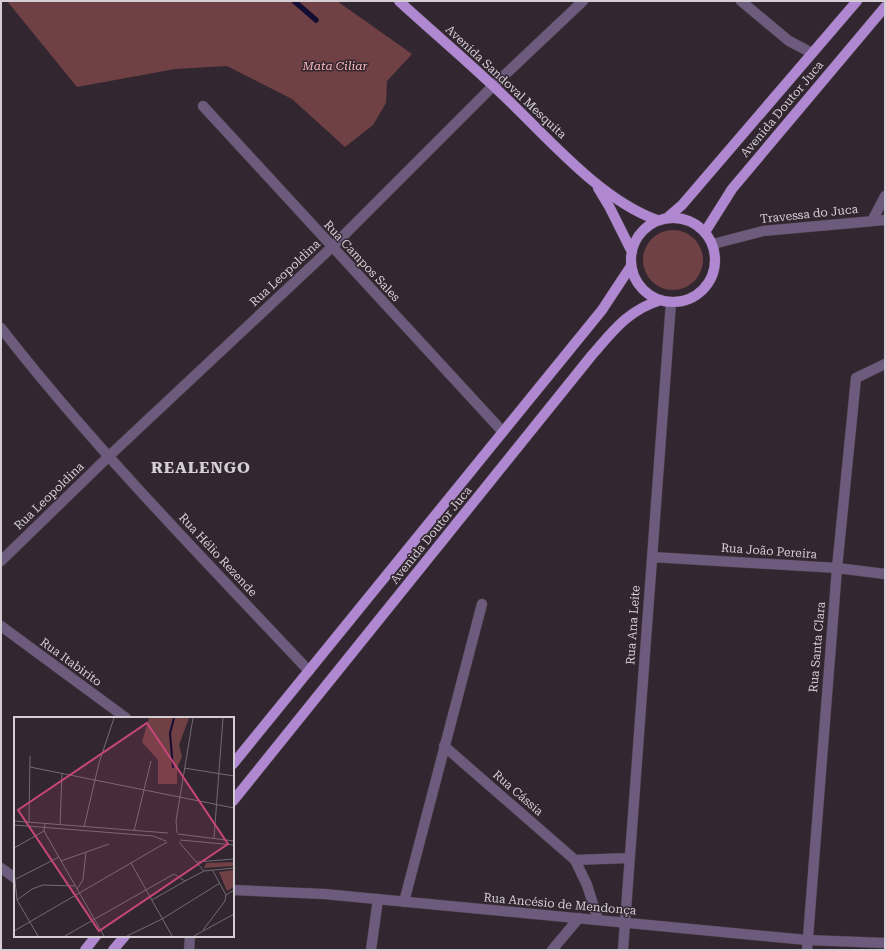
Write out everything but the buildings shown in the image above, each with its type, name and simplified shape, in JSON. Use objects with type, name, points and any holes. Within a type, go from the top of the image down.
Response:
[{"type":"main road","name":"Avenida Sandoval Mesquita","points":[[398,1],[493,86],[595,183],[623,205],[658,220]]},
{"type":"main road","name":"Avenida Doutor Juca","points":[[668,218],[682,205],[857,1]]},
{"type":"main road","name":"Avenida Doutor Juca","points":[[705,232],[732,189],[885,7]]},
{"type":"main road","name":"Avenida Sandoval Mesquita","points":[[595,183],[610,208],[632,252]]},
{"type":"main road","points":[[682,218],[695,223],[705,232],[713,244],[715,258],[714,272],[708,284],[698,294],[685,300],[666,301],[650,296],[641,288],[635,278],[631,266],[632,252],[636,239],[645,228],[658,220],[682,218]]},
{"type":"main road","name":"Avenida Doutor Juca","points":[[234,763],[602,310],[631,266]]},
{"type":"main road","name":"Avenida Doutor Juca","points":[[234,800],[592,355],[623,320],[647,304],[666,301]]},
{"type":"main road","points":[[85,950],[95,937]]},
{"type":"main road","points":[[114,950],[124,937]]},
{"type":"street","name":"Rua Leopoldina","points":[[1,561],[108,457],[332,248],[493,86],[583,1]]},
{"type":"street","points":[[741,1],[789,41],[812,53]]},
{"type":"street","name":"Rua Campos Sales","points":[[203,106],[332,248],[503,432]]},
{"type":"street","points":[[872,221],[885,196]]},
{"type":"street","name":"Travessa do Juca","points":[[713,244],[763,231],[885,220]]},
{"type":"street","name":"Rua Ana Leite","points":[[623,950],[652,557],[666,301]]},
{"type":"street","name":"Rua Hélio Rezende","points":[[1,328],[39,377],[108,457],[309,671]]},
{"type":"street","name":"Rua Santa Clara","points":[[807,945],[837,568],[856,378],[885,364]]},
{"type":"street","name":"Rua João Pereira","points":[[652,557],[837,568],[885,574]]},
{"type":"street","points":[[404,902],[482,604]]},
{"type":"street","name":"Rua Itabirito","points":[[1,626],[125,717]]},
{"type":"street","name":"Rua Cássia","points":[[444,746],[575,860],[587,885],[598,920]]},
{"type":"street","points":[[575,860],[629,858]]},
{"type":"street","points":[[1,868],[14,877]]},
{"type":"street","name":"Rua Ancésio de Mendonça","points":[[234,890],[324,894],[624,922],[807,945],[885,943]]},
{"type":"street","points":[[371,950],[378,899]]},
{"type":"street","points":[[552,950],[579,918]]},
{"type":"street","points":[[189,950],[190,937]]},
{"type":"green space","name":"Mata Ciliar","points":[[7,1],[337,1],[412,54],[387,81],[386,103],[373,125],[345,147],[292,99],[227,66],[175,69],[77,87]]},
{"type":"green space","points":[[667,230],[679,230],[690,235],[698,243],[703,254],[701,272],[690,285],[679,290],[667,290],[656,285],[648,277],[643,266],[643,254],[648,243],[656,235]]},
{"type":"waterway","points":[[294,1],[316,20]]},
{"type":"district","name":"REALENGO","points":[[201,467]]}]
